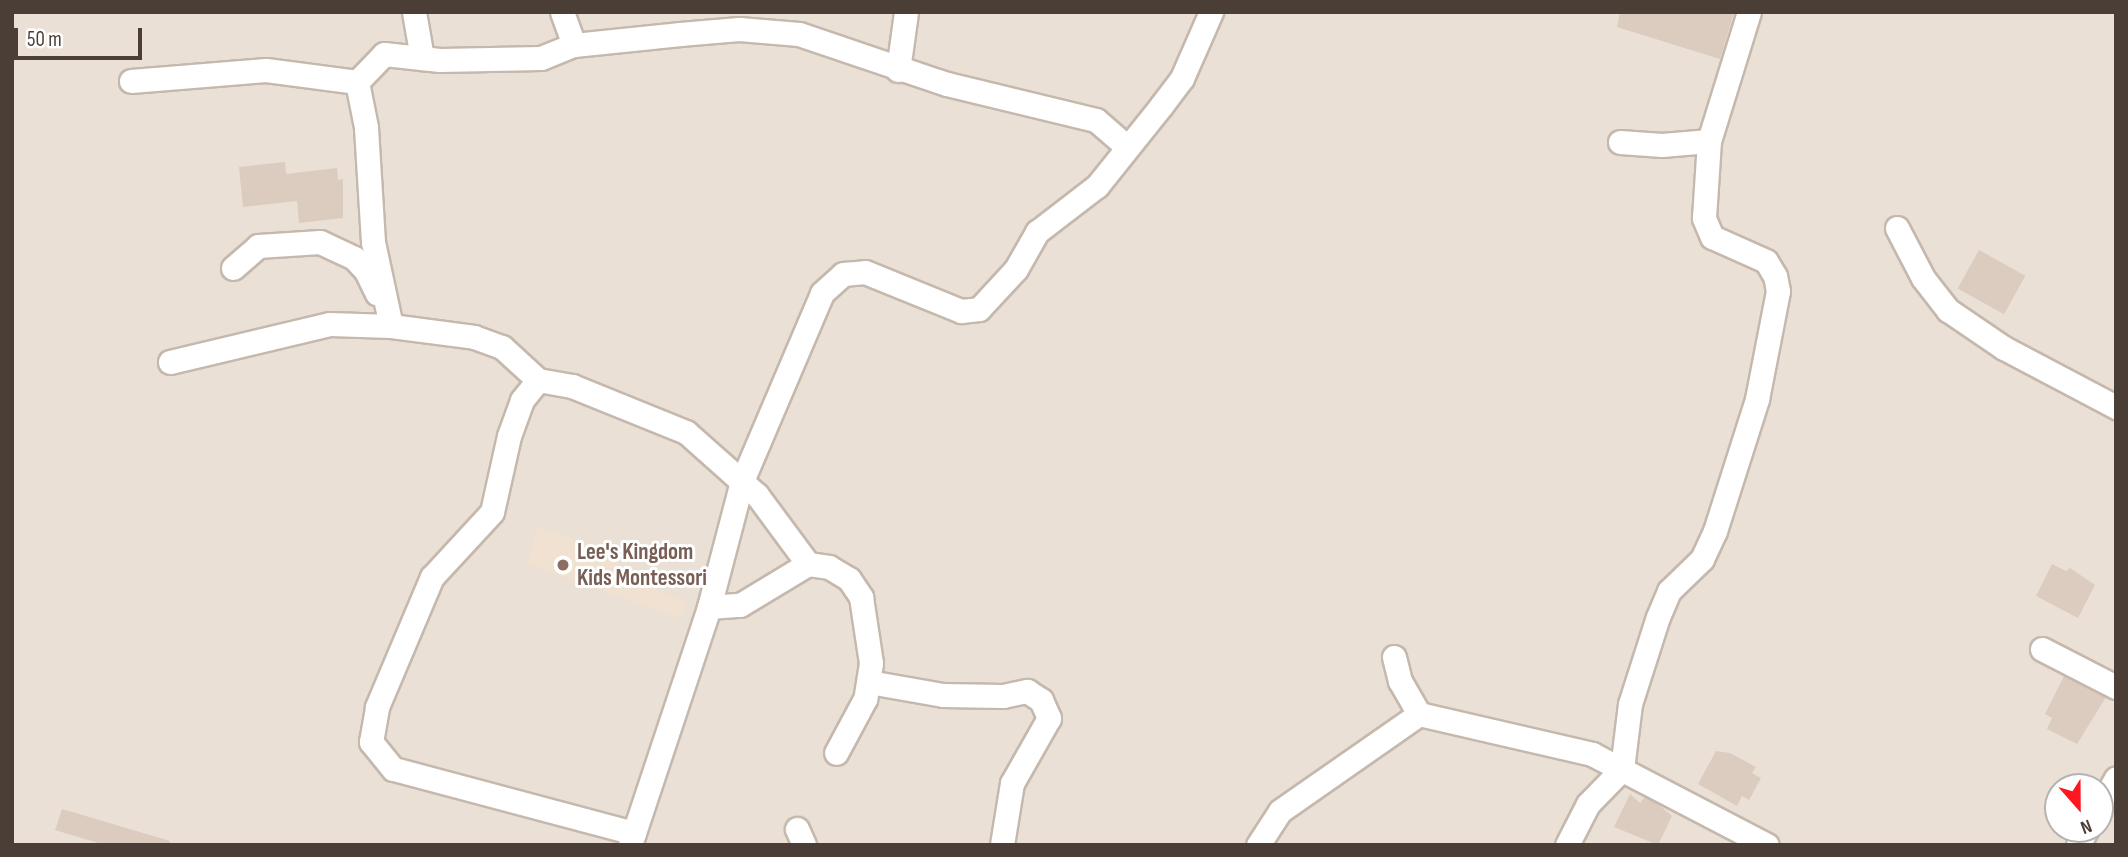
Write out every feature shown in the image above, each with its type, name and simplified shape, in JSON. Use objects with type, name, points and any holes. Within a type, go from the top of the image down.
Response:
[{"type":"street","points":[[414,12],[422,58]]},
{"type":"street","points":[[562,12],[574,45]]},
{"type":"street","points":[[898,69],[906,12]]},
{"type":"street","points":[[538,380],[523,400],[509,436],[492,512],[432,578],[377,707],[371,742],[393,769],[632,839],[709,607],[742,481],[822,293],[843,274],[865,272],[961,311],[979,309],[1016,269],[1037,232],[1097,186],[1125,145],[1182,78],[1211,12]]},
{"type":"street","points":[[1567,845],[1588,804],[1622,769],[1630,704],[1658,617],[1669,591],[1702,559],[1715,531],[1757,398],[1778,291],[1766,261],[1712,237],[1706,229],[1709,141],[1749,12]]},
{"type":"street","points":[[357,82],[384,54],[422,58],[541,58],[574,45],[739,29],[799,34],[898,69],[1096,120],[1125,145]]},
{"type":"street","points":[[131,80],[266,70],[357,82]]},
{"type":"street","points":[[357,82],[366,127],[373,242],[391,326]]},
{"type":"street","points":[[1620,142],[1662,145],[1709,141]]},
{"type":"street","points":[[1897,228],[1923,278],[1948,310],[2004,348],[2115,404]]},
{"type":"street","points":[[233,268],[258,246],[320,242],[354,258],[366,271],[391,326]]},
{"type":"street","points":[[170,362],[330,324],[391,326],[474,337],[493,343],[538,380],[572,386],[686,432],[742,481],[779,522],[808,564],[839,573],[861,597],[872,663],[869,682],[865,699],[836,753]]},
{"type":"street","points":[[709,607],[740,605],[808,564]]},
{"type":"street","points":[[2042,649],[2116,687]]},
{"type":"street","points":[[1394,657],[1400,681],[1419,714],[1592,754],[1767,845]]},
{"type":"street","points":[[869,682],[943,695],[1003,696],[1027,691],[1041,701],[1049,718],[1012,783],[1002,845]]},
{"type":"street","points":[[1258,845],[1280,811],[1419,714]]},
{"type":"shaded area","points":[[12,12],[2116,12],[2116,845],[12,845]]},
{"type":"shaded area","points":[[537,527],[619,555],[618,574],[686,602],[681,619],[527,564]]},
{"type":"building","points":[[1620,12],[1734,12],[1720,59],[1617,27]]},
{"type":"building","points":[[285,162],[286,174],[337,168],[338,180],[343,179],[343,218],[299,223],[297,201],[243,207],[239,167]]},
{"type":"building","points":[[1979,250],[2025,276],[2004,314],[1958,288]]},
{"type":"building","points":[[2052,564],[2066,571],[2070,568],[2095,585],[2078,618],[2036,596]]},
{"type":"building","points":[[2064,676],[2106,697],[2077,744],[2047,729],[2052,718],[2045,714]]},
{"type":"building","points":[[1716,751],[1730,753],[1756,767],[1752,773],[1761,778],[1749,800],[1742,796],[1737,806],[1698,784]]},
{"type":"building","points":[[1630,794],[1640,803],[1645,797],[1672,816],[1658,845],[1614,827]]},
{"type":"building","points":[[62,809],[170,841],[170,845],[105,845],[55,830]]},
{"type":"place","name":"Lee's Kingdom Kids Montessori","points":[[563,565]]}]
